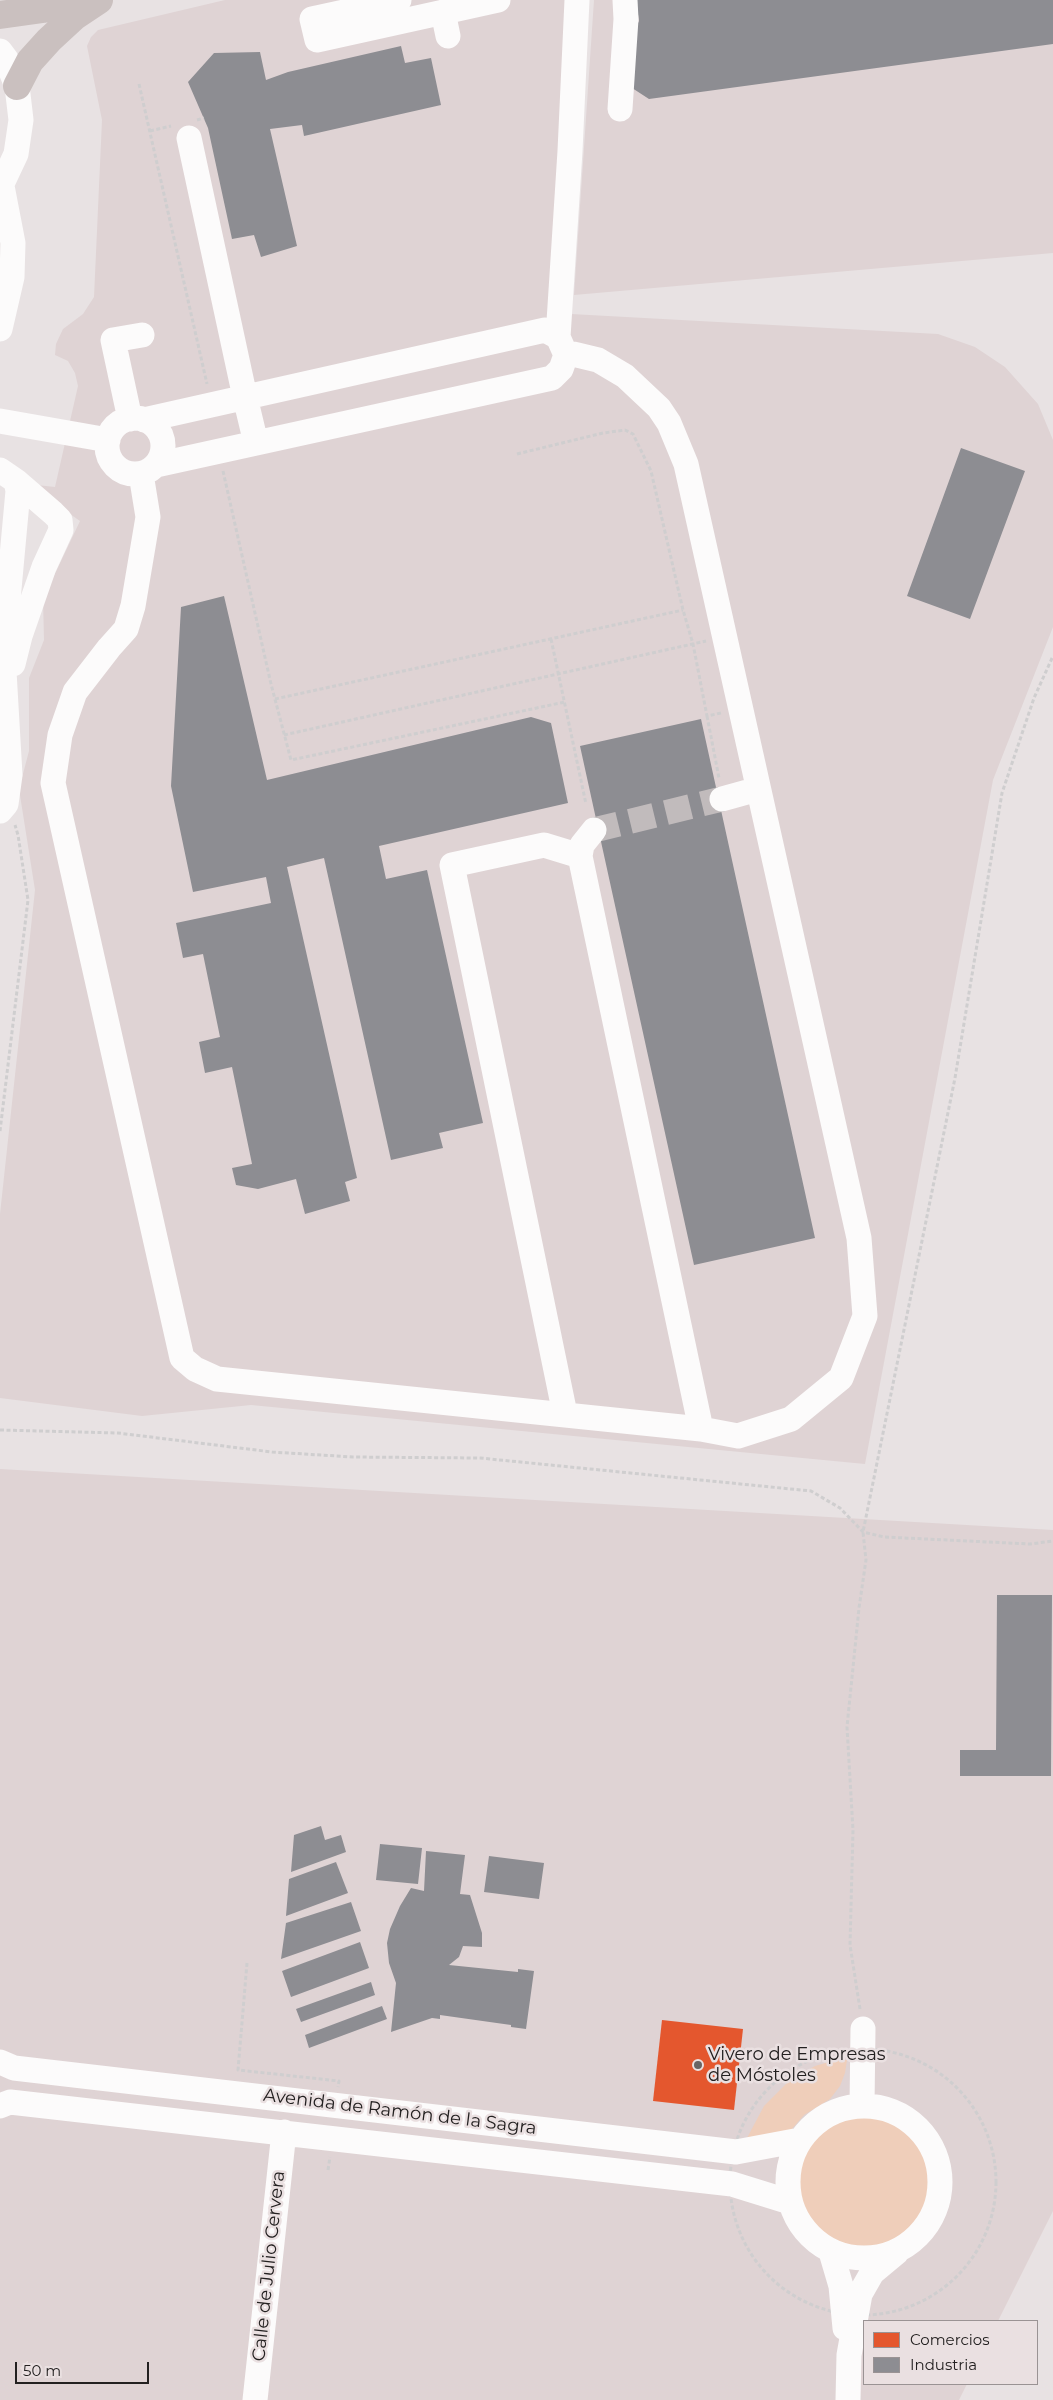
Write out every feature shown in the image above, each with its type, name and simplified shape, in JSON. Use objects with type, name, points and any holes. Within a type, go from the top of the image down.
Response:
[{"type":"main road","points":[[0,14],[43,9],[77,0]]},
{"type":"main road","points":[[17,86],[30,61],[49,40],[75,16],[99,0]]},
{"type":"street","points":[[399,0],[312,19],[317,40],[498,0]]},
{"type":"street","points":[[137,419],[152,424],[162,439],[161,457],[149,469],[148,517],[133,606],[126,629],[75,692],[60,735],[53,783],[182,1358],[195,1369],[217,1379],[565,1414],[701,1429],[738,1436],[791,1420],[841,1378],[865,1316],[858,1238],[686,464],[669,423],[659,408],[625,376],[598,360],[572,354],[562,346],[545,330],[245,397],[137,419],[118,424],[111,431],[107,449],[114,466],[131,474],[149,469],[219,451],[552,378],[561,369],[562,346],[570,151],[578,0]]},
{"type":"street","points":[[620,109],[626,19],[624,0]]},
{"type":"street","points":[[443,12],[448,36]]},
{"type":"street","points":[[0,51],[6,59],[17,86],[21,120],[16,154],[1,187],[13,243],[12,277],[1,316]]},
{"type":"street","points":[[189,138],[256,443]]},
{"type":"street","points":[[137,419],[114,340],[142,335]]},
{"type":"street","points":[[0,421],[108,440]]},
{"type":"street","points":[[3,806],[5,749],[3,654],[17,504],[8,476]]},
{"type":"street","points":[[5,749],[13,664],[20,636],[61,530],[60,520],[37,497],[8,476]]},
{"type":"street","points":[[10,565],[14,574],[25,582],[36,580],[44,570]]},
{"type":"street","points":[[722,798],[758,789]]},
{"type":"street","points":[[594,830],[582,845],[580,856],[701,1429]]},
{"type":"street","points":[[565,1414],[452,865],[544,845],[580,856]]},
{"type":"street","points":[[862,2039],[862,2106]]},
{"type":"street","name":"Avenida de Ramón de la Sagra","points":[[0,2062],[14,2068],[337,2104],[736,2152],[800,2140]]},
{"type":"street","name":"Avenida de Ramón de la Sagra","points":[[0,2106],[10,2102],[732,2184],[790,2202]]},
{"type":"street","points":[[849,2318],[872,2273],[902,2249],[924,2230],[937,2204],[940,2176],[932,2148],[915,2125],[890,2110],[862,2106],[838,2110],[817,2122],[800,2140],[791,2160],[788,2181],[790,2202],[803,2228],[813,2240],[832,2252],[855,2258],[879,2257],[902,2249]]},
{"type":"street","name":"Calle de Julio Cervera","points":[[255,2400],[284,2132]]},
{"type":"street","points":[[832,2252],[849,2318],[848,2400]]},
{"type":"path","points":[[140,84],[212,404]]},
{"type":"path","points":[[517,454],[604,433],[625,430],[633,434],[651,471],[683,610],[693,644],[722,798]]},
{"type":"path","points":[[219,451],[275,699],[291,760],[565,702]]},
{"type":"path","points":[[275,699],[683,610]]},
{"type":"path","points":[[551,639],[560,674],[586,804]]},
{"type":"path","points":[[284,735],[709,640]]},
{"type":"path","points":[[862,2039],[850,1945],[853,1830],[847,1727],[859,1608],[866,1560],[863,1532],[956,1078],[1002,793],[1034,698],[1053,656]]},
{"type":"path","points":[[707,716],[724,713]]},
{"type":"path","points":[[0,1131],[28,900],[18,835],[3,806]]},
{"type":"path","points":[[0,1430],[134,1434],[272,1452],[344,1456],[480,1458],[811,1491],[840,1508],[863,1532],[884,1537],[1020,1543],[1053,1541]]},
{"type":"path","points":[[247,1963],[238,2070],[339,2081],[337,2104]]},
{"type":"path","points":[[862,2039],[932,2069],[953,2086],[974,2108],[987,2131],[994,2154],[995,2211],[971,2264],[947,2285],[919,2302],[894,2311],[849,2318],[820,2312],[796,2298],[767,2274],[742,2237],[733,2217],[732,2184],[736,2152],[740,2130],[753,2104],[786,2071],[820,2053],[862,2039]]},
{"type":"path","points":[[328,2170],[333,2139]]},
{"type":"shaded area","points":[[225,0],[589,0],[571,314],[938,334],[975,347],[1005,367],[1038,404],[1053,440],[1053,627],[993,780],[865,1464],[251,1405],[142,1416],[0,1398],[0,1214],[35,890],[19,789],[29,751],[29,678],[44,640],[43,599],[80,521],[27,484],[55,487],[78,386],[75,373],[68,361],[55,355],[56,344],[63,329],[83,314],[94,297],[102,120],[87,46],[91,37],[98,30]]},
{"type":"shaded area","points":[[594,0],[1053,0],[1053,253],[574,295]]},
{"type":"shaded area","points":[[0,1469],[1053,1530],[1053,2211],[998,2320],[863,2320],[863,2385],[966,2385],[959,2400],[0,2400]]},
{"type":"shaded area","points":[[839,2059],[847,2060],[845,2073],[840,2086],[830,2099],[804,2115],[791,2130],[747,2138],[764,2106],[791,2079],[815,2066]]},
{"type":"shaded area","points":[[864,2117],[889,2122],[910,2136],[924,2157],[929,2182],[924,2207],[910,2228],[889,2242],[864,2247],[839,2242],[818,2228],[804,2207],[799,2182],[804,2157],[818,2136],[839,2122]]},
{"type":"building: Comercios","name":"Vivero de Empresas de Móstoles","points":[[662,2020],[743,2029],[734,2110],[653,2101]]},
{"type":"building: Industria","points":[[636,0],[1053,0],[1053,44],[649,99],[629,86],[624,51],[639,21]]},
{"type":"building: Industria","points":[[401,46],[405,63],[431,58],[441,105],[304,136],[302,125],[270,129],[297,246],[261,257],[254,235],[232,239],[208,128],[188,82],[214,53],[260,52],[266,80],[288,72]]},
{"type":"building: Industria","points":[[961,448],[1025,471],[970,619],[907,596]]},
{"type":"building: Industria","points":[[224,596],[267,780],[531,717],[551,723],[568,803],[379,846],[386,879],[427,870],[483,1123],[439,1133],[443,1148],[391,1160],[324,858],[287,867],[357,1178],[345,1182],[350,1201],[305,1214],[296,1179],[258,1189],[236,1185],[232,1168],[252,1164],[232,1067],[205,1073],[199,1042],[220,1037],[203,954],[183,958],[176,923],[271,903],[266,877],[193,892],[171,786],[181,607]]},
{"type":"building: Industria","points":[[701,719],[815,1238],[694,1265],[580,746]]},
{"type":"building: Industria","points":[[997,1595],[1052,1595],[1051,1776],[960,1776],[960,1750],[996,1750]]},
{"type":"building: Industria","points":[[321,1826],[325,1840],[341,1835],[346,1852],[291,1872],[294,1835]]},
{"type":"building: Industria","points":[[380,1844],[422,1848],[418,1884],[376,1880]]},
{"type":"building: Industria","points":[[426,1851],[465,1855],[460,1894],[470,1895],[482,1933],[482,1947],[463,1946],[459,1957],[449,1965],[518,1972],[518,1969],[534,1971],[526,2029],[511,2027],[511,2025],[440,2015],[440,2019],[432,2018],[391,2032],[396,1983],[389,1963],[387,1943],[390,1929],[400,1906],[411,1888],[424,1891]]},
{"type":"building: Industria","points":[[489,1856],[544,1863],[539,1899],[484,1892]]},
{"type":"building: Industria","points":[[336,1862],[348,1893],[286,1916],[289,1879]]},
{"type":"building: Industria","points":[[351,1902],[361,1931],[281,1959],[286,1923]]},
{"type":"building: Industria","points":[[360,1942],[369,1968],[291,1997],[282,1971]]},
{"type":"building: Industria","points":[[371,1982],[375,1995],[301,2022],[296,2009]]},
{"type":"building: Industria","points":[[382,2006],[387,2019],[309,2048],[305,2035]]},
{"type":"tunnel","points":[[594,830],[722,799]]},
{"type":"place","name":"Vivero de Empresas de Móstoles","points":[[698,2065]]}]
